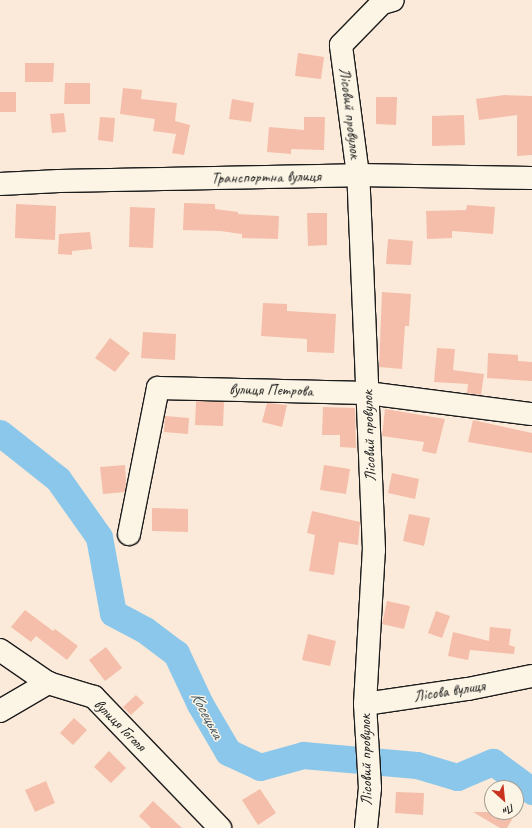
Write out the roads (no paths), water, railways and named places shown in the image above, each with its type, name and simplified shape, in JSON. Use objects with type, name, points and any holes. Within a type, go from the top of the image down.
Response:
[{"type":"street","name":"Лісовий провулок","points":[[366,828],[370,788],[365,704],[374,550],[358,175],[341,46],[382,3],[393,0]]},
{"type":"street","name":"Транспортна вулиця","points":[[0,184],[59,181],[358,175],[532,178]]},
{"type":"street","name":"вулиця Петрова","points":[[129,534],[158,388],[368,393],[532,414]]},
{"type":"street","name":"вулиця Гоголя","points":[[0,650],[48,682],[94,697],[220,828]]},
{"type":"street","name":"Лісова вулиця","points":[[365,704],[468,689],[532,676]]},
{"type":"street","points":[[0,711],[48,682]]},
{"type":"waterway","name":"Косецька","points":[[0,433],[58,479],[99,537],[113,613],[145,630],[176,653],[200,704],[228,752],[260,767],[303,755],[417,765],[457,777],[493,762],[532,791]]}]
